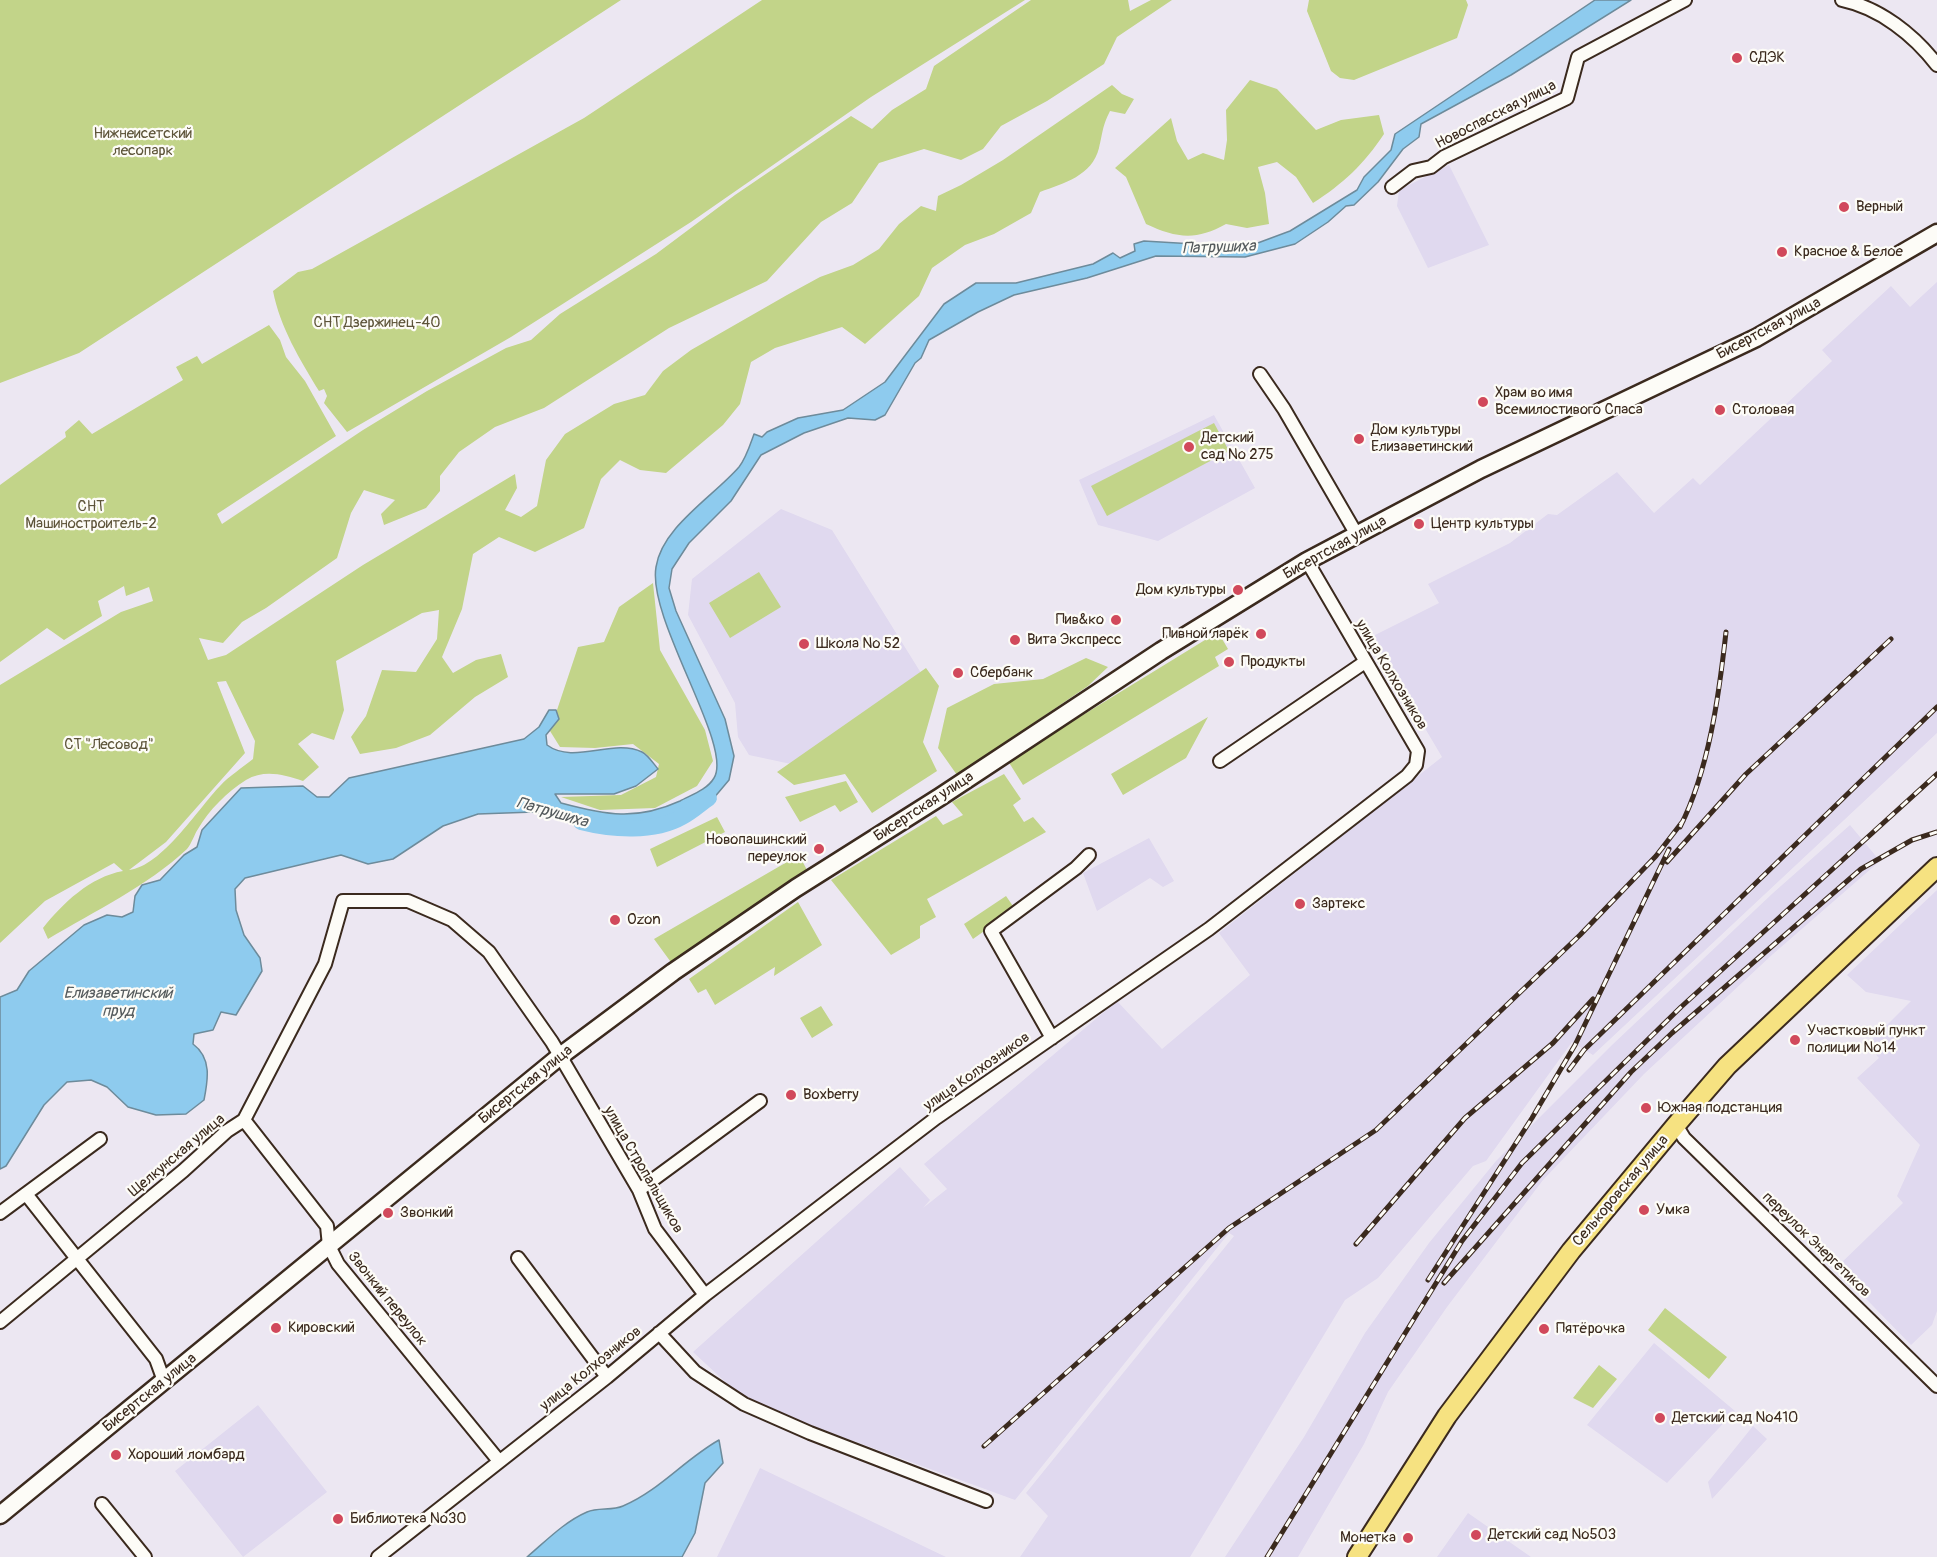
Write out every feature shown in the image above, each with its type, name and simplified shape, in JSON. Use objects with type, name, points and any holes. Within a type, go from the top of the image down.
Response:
[{"type":"main road","name":"Бисертская улица","points":[[0,1515],[559,1057],[673,972],[799,886],[940,797],[1161,651],[1307,561],[1481,469],[1756,338],[1937,233]]},
{"type":"main road","name":"Селькоровская улица","points":[[1357,1557],[1447,1416],[1571,1251],[1676,1125],[1727,1066],[1937,867]]},
{"type":"street","name":"Новоспасская улица","points":[[1392,187],[1413,171],[1431,167],[1444,157],[1567,98],[1578,57],[1685,0]]},
{"type":"street","points":[[1842,0],[1887,18],[1923,47],[1937,65]]},
{"type":"street","points":[[1260,374],[1284,409],[1357,535]]},
{"type":"street","name":"улица Колхозников","points":[[378,1557],[607,1377],[705,1295],[936,1118],[1209,929],[1407,776],[1416,765],[1418,751],[1307,561]]},
{"type":"street","points":[[1220,761],[1365,662]]},
{"type":"street","points":[[1052,1038],[991,931],[1076,868],[1089,855]]},
{"type":"street","name":"улица Стропальщиков","points":[[344,902],[408,901],[452,920],[489,952],[552,1042],[639,1190],[655,1229],[705,1295]]},
{"type":"street","name":"Щелкунская улица","points":[[0,1322],[183,1171],[226,1131],[244,1120],[325,964],[344,902]]},
{"type":"street","points":[[639,1190],[760,1101]]},
{"type":"street","name":"Звонкий переулок","points":[[244,1120],[327,1226],[328,1246],[338,1264],[499,1461]]},
{"type":"street","name":"переулок Энергетиков","points":[[1676,1125],[1684,1138],[1937,1386]]},
{"type":"street","points":[[0,1213],[100,1139]]},
{"type":"street","points":[[26,1194],[156,1359],[164,1381]]},
{"type":"street","points":[[518,1258],[607,1377]]},
{"type":"street","points":[[659,1333],[695,1372],[744,1404],[810,1433],[986,1500]]},
{"type":"street","points":[[102,1504],[145,1557]]},
{"type":"shaded area","points":[[1449,165],[1489,245],[1428,268],[1397,206],[1399,190]]},
{"type":"shaded area","points":[[1937,282],[1937,733],[1593,1055],[1572,1042],[1486,1161],[1473,1166],[1378,1278],[1345,1300],[1190,1557],[1020,1557],[1048,1516],[1026,1493],[1234,1236],[1229,1233],[1015,1500],[747,1402],[693,1352],[900,1167],[930,1200],[923,1208],[947,1189],[924,1164],[1117,1001],[1162,1049],[1250,975],[1219,933],[1442,757],[1371,637],[1439,603],[1428,584],[1510,543],[1548,514],[1557,515],[1617,472],[1654,513],[1693,478],[1700,485],[1832,361],[1822,350],[1891,286],[1910,307]]},
{"type":"shaded area","name":"Детский сад № 275","points":[[1214,415],[1255,488],[1158,541],[1098,525],[1079,480]]},
{"type":"shaded area","name":"Школа № 52","points":[[781,509],[832,530],[921,673],[805,767],[749,755],[738,737],[735,703],[688,615],[692,579]]},
{"type":"shaded area","points":[[1850,825],[1880,861],[1773,954],[1644,1074],[1543,1180],[1447,1307],[1388,1392],[1364,1444],[1298,1557],[1225,1557],[1304,1437],[1365,1333],[1429,1243],[1496,1161],[1612,1045],[1773,893]]},
{"type":"shaded area","points":[[1149,838],[1174,881],[1163,887],[1150,878],[1097,911],[1083,873]]},
{"type":"shaded area","points":[[1937,890],[1937,1311],[1932,1325],[1911,1345],[1836,1268],[1903,1203],[1897,1196],[1920,1145],[1857,1078],[1879,1058],[1867,1045],[1911,1001],[1866,992],[1847,975]]},
{"type":"shaded area","name":"Детский сад №410","points":[[1654,1343],[1735,1411],[1667,1483],[1587,1425]]},
{"type":"shaded area","points":[[258,1405],[327,1492],[243,1557],[175,1471]]},
{"type":"shaded area","points":[[1753,1426],[1767,1439],[1712,1499],[1708,1482]]},
{"type":"shaded area","points":[[760,1468],[946,1557],[717,1557]]},
{"type":"shaded area","name":"Детский сад №503","points":[[1468,1513],[1531,1557],[1437,1557]]},
{"type":"green space","name":"Нижнеисетский лесопарк","points":[[0,0],[621,0],[79,353],[0,383]]},
{"type":"green space","name":"СНТ Дзержинец-40","points":[[762,0],[1025,0],[871,97],[691,222],[511,337],[347,432],[324,403],[327,396],[324,389],[319,391],[298,355],[280,317],[273,291],[298,272],[312,269],[584,118]]},
{"type":"green space","points":[[1031,0],[1128,0],[1130,11],[1151,0],[1172,0],[1117,37],[1104,64],[1047,101],[1001,126],[983,149],[961,160],[924,149],[879,163],[852,203],[821,222],[767,281],[669,328],[544,408],[495,427],[459,452],[440,476],[440,491],[426,508],[384,525],[381,514],[395,500],[364,490],[351,513],[337,558],[242,622],[223,643],[199,638],[208,660],[226,655],[363,565],[515,474],[517,488],[505,510],[521,517],[537,506],[546,460],[565,434],[614,404],[645,395],[663,371],[691,350],[820,277],[853,265],[879,249],[899,224],[921,206],[936,211],[938,196],[1003,160],[1112,85],[1122,94],[1134,99],[1125,114],[1110,111],[1095,158],[1084,172],[1067,182],[1040,192],[1031,213],[994,234],[965,245],[932,268],[919,296],[865,344],[842,327],[775,348],[751,362],[740,404],[723,425],[666,473],[640,470],[620,460],[601,479],[584,528],[535,552],[499,537],[473,554],[462,609],[442,657],[453,673],[476,660],[501,654],[508,677],[475,697],[430,735],[396,748],[360,754],[351,737],[366,716],[382,670],[416,672],[437,639],[439,610],[422,613],[336,661],[344,710],[334,740],[312,733],[298,744],[319,767],[303,781],[282,775],[267,774],[246,780],[213,808],[187,849],[137,887],[48,939],[43,928],[59,909],[88,885],[123,871],[114,863],[45,901],[0,943],[0,685],[121,612],[153,601],[149,587],[126,596],[124,586],[98,601],[102,616],[64,640],[47,628],[0,662],[0,485],[66,437],[65,432],[79,420],[92,434],[183,380],[176,367],[197,356],[202,364],[269,325],[280,340],[286,357],[305,381],[336,436],[217,514],[222,524],[363,430],[427,391],[506,348],[531,340],[560,314],[656,254],[735,195],[851,116],[872,129],[892,110],[926,89],[934,66]],"holes":[[[226,681],[255,741],[253,759],[224,782],[178,836],[154,859],[129,870],[166,842],[245,753],[217,682]]]},
{"type":"green space","points":[[1309,0],[1466,0],[1468,5],[1457,38],[1354,80],[1340,78],[1331,71],[1307,11]]},
{"type":"green space","points":[[1250,80],[1277,89],[1316,130],[1341,120],[1379,115],[1384,134],[1352,173],[1313,203],[1296,177],[1277,162],[1258,167],[1265,193],[1269,224],[1247,228],[1226,224],[1205,233],[1186,236],[1146,224],[1126,177],[1115,168],[1171,118],[1177,141],[1188,160],[1203,153],[1224,160],[1227,140],[1226,110]]},
{"type":"green space","points":[[1214,423],[1229,451],[1107,516],[1091,486]]},
{"type":"green space","points":[[759,572],[781,607],[730,638],[709,603]]},
{"type":"green space","points":[[653,583],[660,650],[705,730],[713,761],[697,786],[655,808],[600,810],[561,797],[621,795],[656,777],[659,764],[633,744],[595,748],[560,747],[550,731],[578,647],[604,642],[619,607]]},
{"type":"green space","points":[[1218,632],[1228,649],[1215,657],[1219,666],[1023,785],[1008,761]]},
{"type":"green space","points":[[1086,658],[1108,667],[1088,686],[957,775],[938,748],[947,708],[994,684],[1043,679]]},
{"type":"green space","points":[[926,668],[939,686],[923,742],[937,771],[872,813],[845,774],[794,785],[777,772]]},
{"type":"green space","points":[[1208,717],[1186,758],[1123,795],[1111,774]]},
{"type":"green space","points":[[1004,774],[1021,799],[1013,805],[1024,822],[1033,817],[1046,832],[927,899],[936,917],[920,926],[920,938],[891,955],[831,880],[936,816],[943,825],[963,815],[952,802]]},
{"type":"green space","points":[[846,781],[858,802],[840,812],[835,805],[800,822],[785,797]]},
{"type":"green space","points":[[717,817],[725,832],[657,867],[650,849]]},
{"type":"green space","points":[[799,855],[807,870],[673,965],[654,939]]},
{"type":"green space","points":[[1006,896],[1015,909],[973,939],[964,924]]},
{"type":"green space","points":[[798,902],[822,945],[774,976],[775,967],[715,1005],[706,989],[698,993],[689,979]]},
{"type":"green space","points":[[821,1006],[833,1025],[812,1038],[800,1018]]},
{"type":"green space","points":[[1665,1308],[1727,1357],[1709,1379],[1648,1330]]},
{"type":"green space","points":[[1599,1365],[1617,1379],[1593,1408],[1573,1398]]},
{"type":"water","name":"Елизаветинский пруд","points":[[1595,0],[1631,0],[1511,75],[1421,124],[1419,137],[1403,149],[1378,182],[1354,205],[1346,206],[1328,222],[1295,244],[1245,257],[1156,256],[1087,278],[1014,295],[978,312],[929,340],[921,358],[915,363],[885,415],[875,420],[848,418],[804,433],[761,455],[731,501],[689,543],[672,569],[669,588],[676,611],[725,719],[734,756],[729,780],[713,799],[673,820],[653,826],[625,828],[570,821],[534,812],[478,814],[443,826],[393,859],[368,864],[341,855],[245,878],[235,889],[236,910],[244,935],[260,958],[262,971],[236,1015],[221,1012],[213,1030],[194,1034],[193,1044],[206,1063],[207,1085],[204,1100],[186,1114],[156,1115],[128,1107],[107,1087],[91,1080],[67,1082],[44,1105],[6,1166],[0,1169],[0,997],[17,990],[29,971],[84,925],[107,915],[122,917],[133,912],[135,896],[142,885],[160,880],[184,855],[197,847],[202,830],[241,788],[303,786],[317,797],[329,797],[349,778],[524,739],[539,727],[549,710],[556,710],[559,719],[546,735],[547,745],[569,753],[631,748],[644,753],[658,769],[636,786],[614,794],[555,794],[561,803],[592,811],[635,814],[664,807],[698,792],[714,778],[717,762],[702,711],[664,618],[657,590],[656,567],[660,552],[678,525],[739,467],[746,456],[754,434],[762,437],[767,432],[798,418],[843,410],[885,382],[944,304],[976,283],[1016,283],[1093,264],[1113,253],[1120,258],[1135,251],[1134,244],[1144,241],[1227,246],[1255,244],[1290,231],[1357,190],[1364,177],[1391,150],[1395,134]]},
{"type":"water","points":[[719,1440],[723,1463],[705,1483],[695,1533],[682,1557],[527,1557],[579,1516],[591,1511],[619,1507],[636,1500]]},
{"type":"waterway","name":"Патрушиха","points":[[581,822],[619,828],[659,826],[686,815],[709,798]]},
{"type":"railway","points":[[1680,827],[1698,781],[1711,732],[1726,632]]},
{"type":"railway","points":[[1667,862],[1746,774],[1891,639]]},
{"type":"railway","points":[[1569,1070],[1584,1050],[1937,707]]},
{"type":"railway","points":[[1267,1557],[1462,1241],[1522,1163],[1681,1007],[1937,774]]},
{"type":"railway","points":[[984,1446],[1229,1228],[1376,1130],[1580,935],[1656,856],[1683,821]]},
{"type":"railway","points":[[1444,1283],[1631,1072],[1672,1033],[1861,869],[1912,840],[1937,832]]},
{"type":"railway","points":[[1428,1280],[1532,1118],[1575,1045],[1669,849]]},
{"type":"railway","points":[[1356,1244],[1465,1118],[1553,1043],[1593,999]]},
{"type":"place","name":"СДЭК","points":[[1737,58]]},
{"type":"place","name":"Верный","points":[[1844,207]]},
{"type":"place","name":"Красное & Белое","points":[[1782,252]]},
{"type":"place","name":"Храм во имя Всемилостивого Спаса","points":[[1483,402]]},
{"type":"place","name":"Столовая","points":[[1720,410]]},
{"type":"place","name":"Дом культуры Елизаветинский","points":[[1359,439]]},
{"type":"place","name":"Детский сад № 275","points":[[1189,447]]},
{"type":"place","name":"Центр культуры","points":[[1419,524]]},
{"type":"place","name":"Дом культуры","points":[[1238,590]]},
{"type":"place","name":"Пив&ко","points":[[1116,620]]},
{"type":"place","name":"Пивной ларёк","points":[[1261,634]]},
{"type":"place","name":"Вита Экспресс","points":[[1015,640]]},
{"type":"place","name":"Школа № 52","points":[[804,644]]},
{"type":"place","name":"Продукты","points":[[1229,662]]},
{"type":"place","name":"Сбербанк","points":[[958,673]]},
{"type":"place","name":"Новопашинский переулок","points":[[819,849]]},
{"type":"place","name":"Зартекс","points":[[1300,904]]},
{"type":"place","name":"Ozon","points":[[615,920]]},
{"type":"place","name":"Участковый пункт полиции №14","points":[[1795,1040]]},
{"type":"place","name":"Boxberry","points":[[791,1095]]},
{"type":"place","name":"Южная подстанция","points":[[1646,1108]]},
{"type":"place","name":"Умка","points":[[1644,1210]]},
{"type":"place","name":"Звонкий","points":[[388,1213]]},
{"type":"place","name":"Кировский","points":[[276,1328]]},
{"type":"place","name":"Пятёрочка","points":[[1544,1329]]},
{"type":"place","name":"Детский сад №410","points":[[1660,1418]]},
{"type":"place","name":"Хороший ломбард","points":[[116,1455]]},
{"type":"place","name":"Библиотека №30","points":[[338,1519]]},
{"type":"place","name":"Детский сад №503","points":[[1476,1535]]},
{"type":"place","name":"Монетка","points":[[1408,1538]]},
{"type":"park label","name":"СНТ Машиностроитель-2","points":[[91,516]]},
{"type":"park label","name":"СТ \"Лесовод\"","points":[[109,745]]}]
